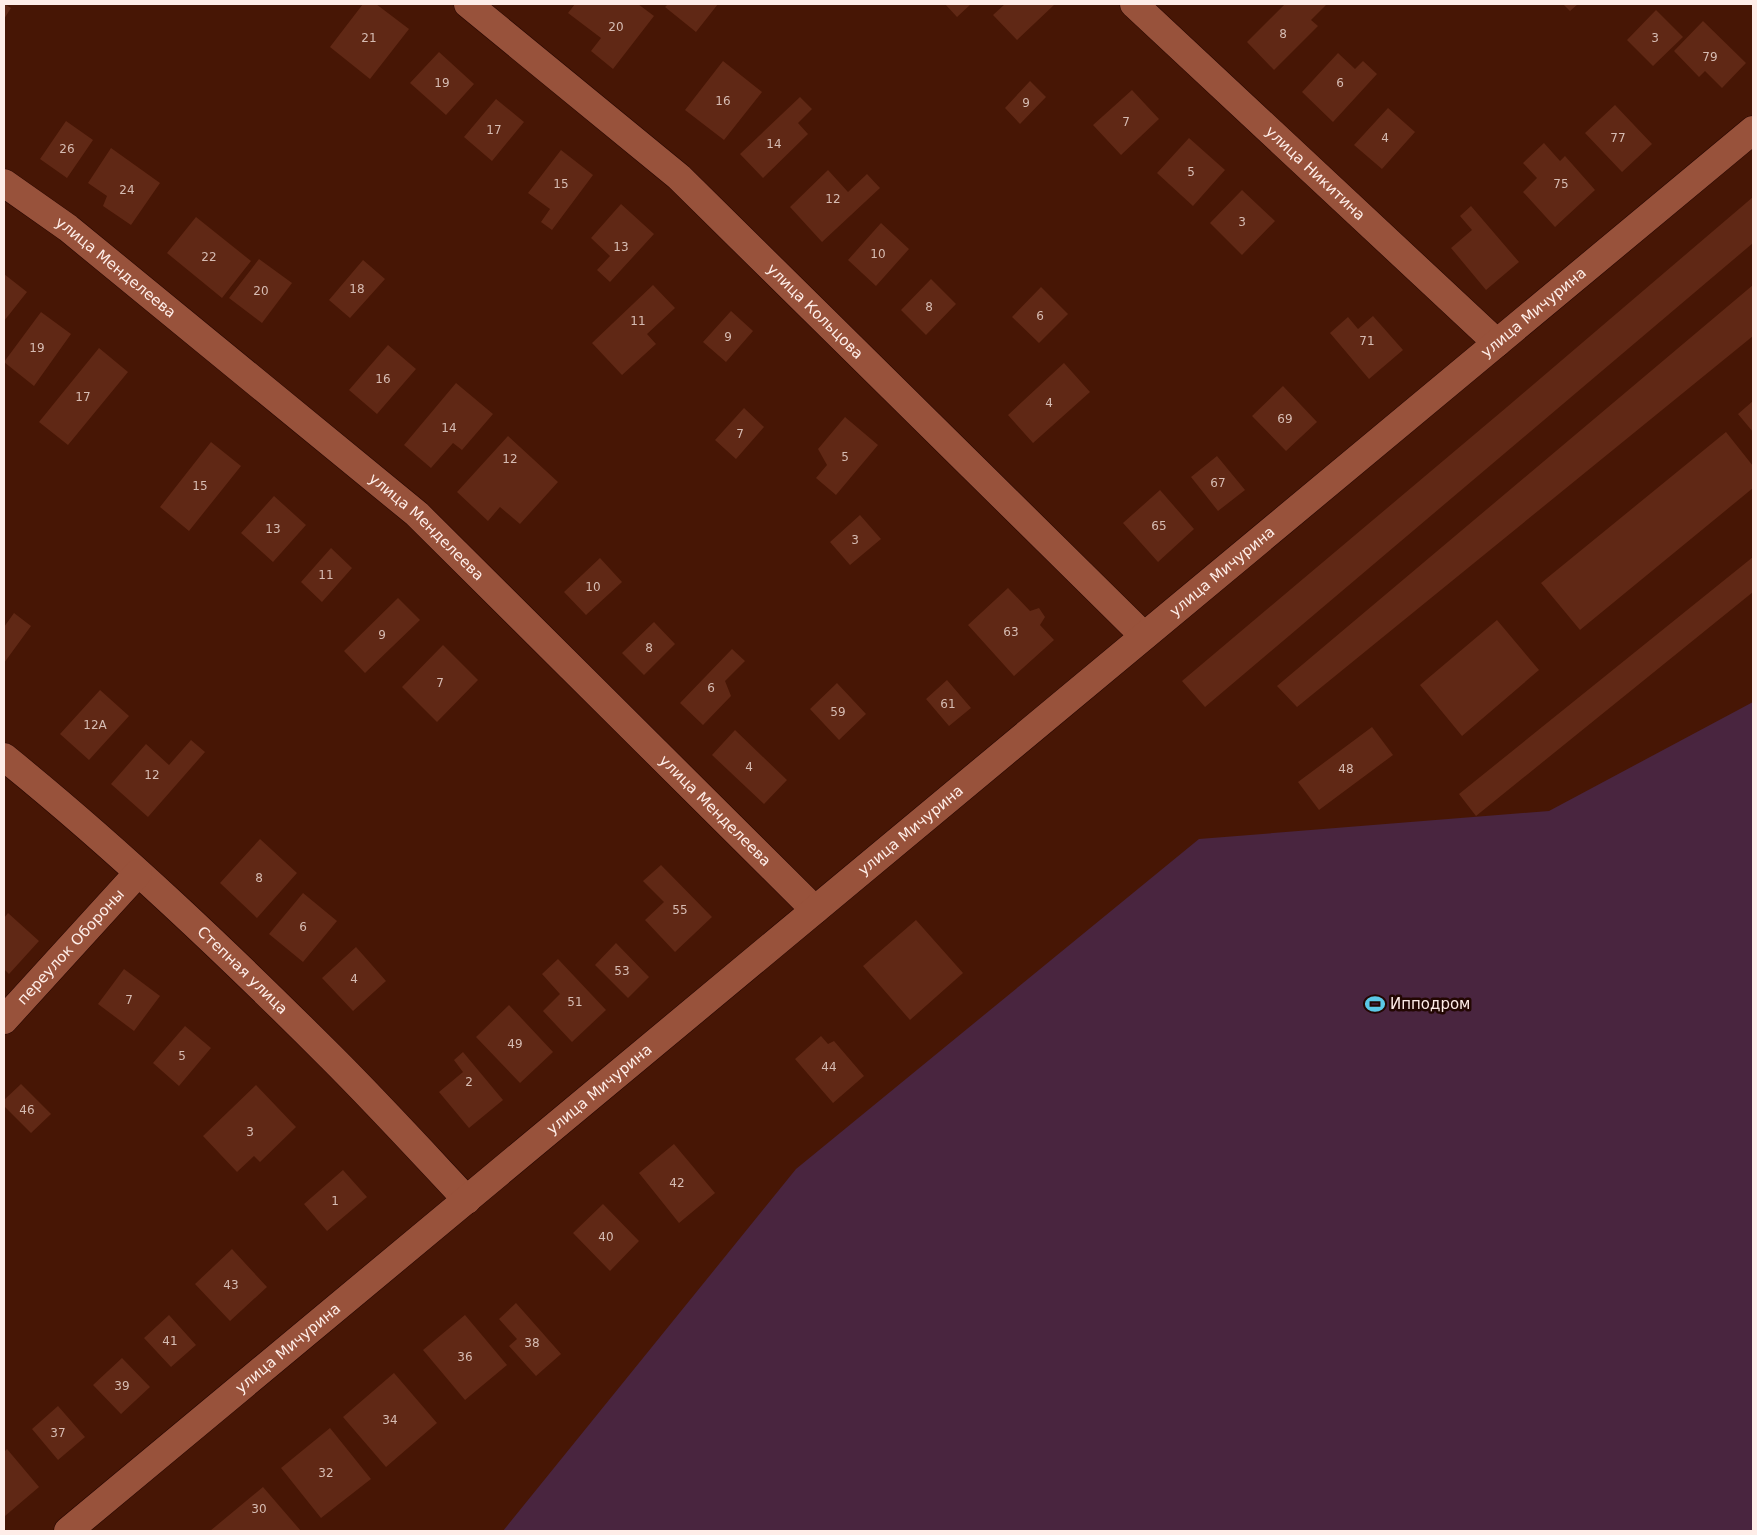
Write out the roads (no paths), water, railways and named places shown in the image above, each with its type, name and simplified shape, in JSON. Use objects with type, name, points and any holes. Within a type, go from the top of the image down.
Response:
[{"type":"street","name":"улица Кольцова","points":[[468,4],[679,177],[1144,636]]},
{"type":"street","name":"улица Никитина","points":[[1134,4],[1497,343]]},
{"type":"street","name":"улица Мичурина","points":[[68,1531],[1753,130]]},
{"type":"street","name":"улица Менделеева","points":[[4,183],[68,228],[417,514],[815,910]]},
{"type":"street","name":"Степная улица","points":[[4,756],[186,915],[332,1058],[467,1200]]},
{"type":"street","name":"переулок Обороны","points":[[4,1020],[138,873]]},
{"type":"place","name":"Ипподром","points":[[1375,1004]]}]
